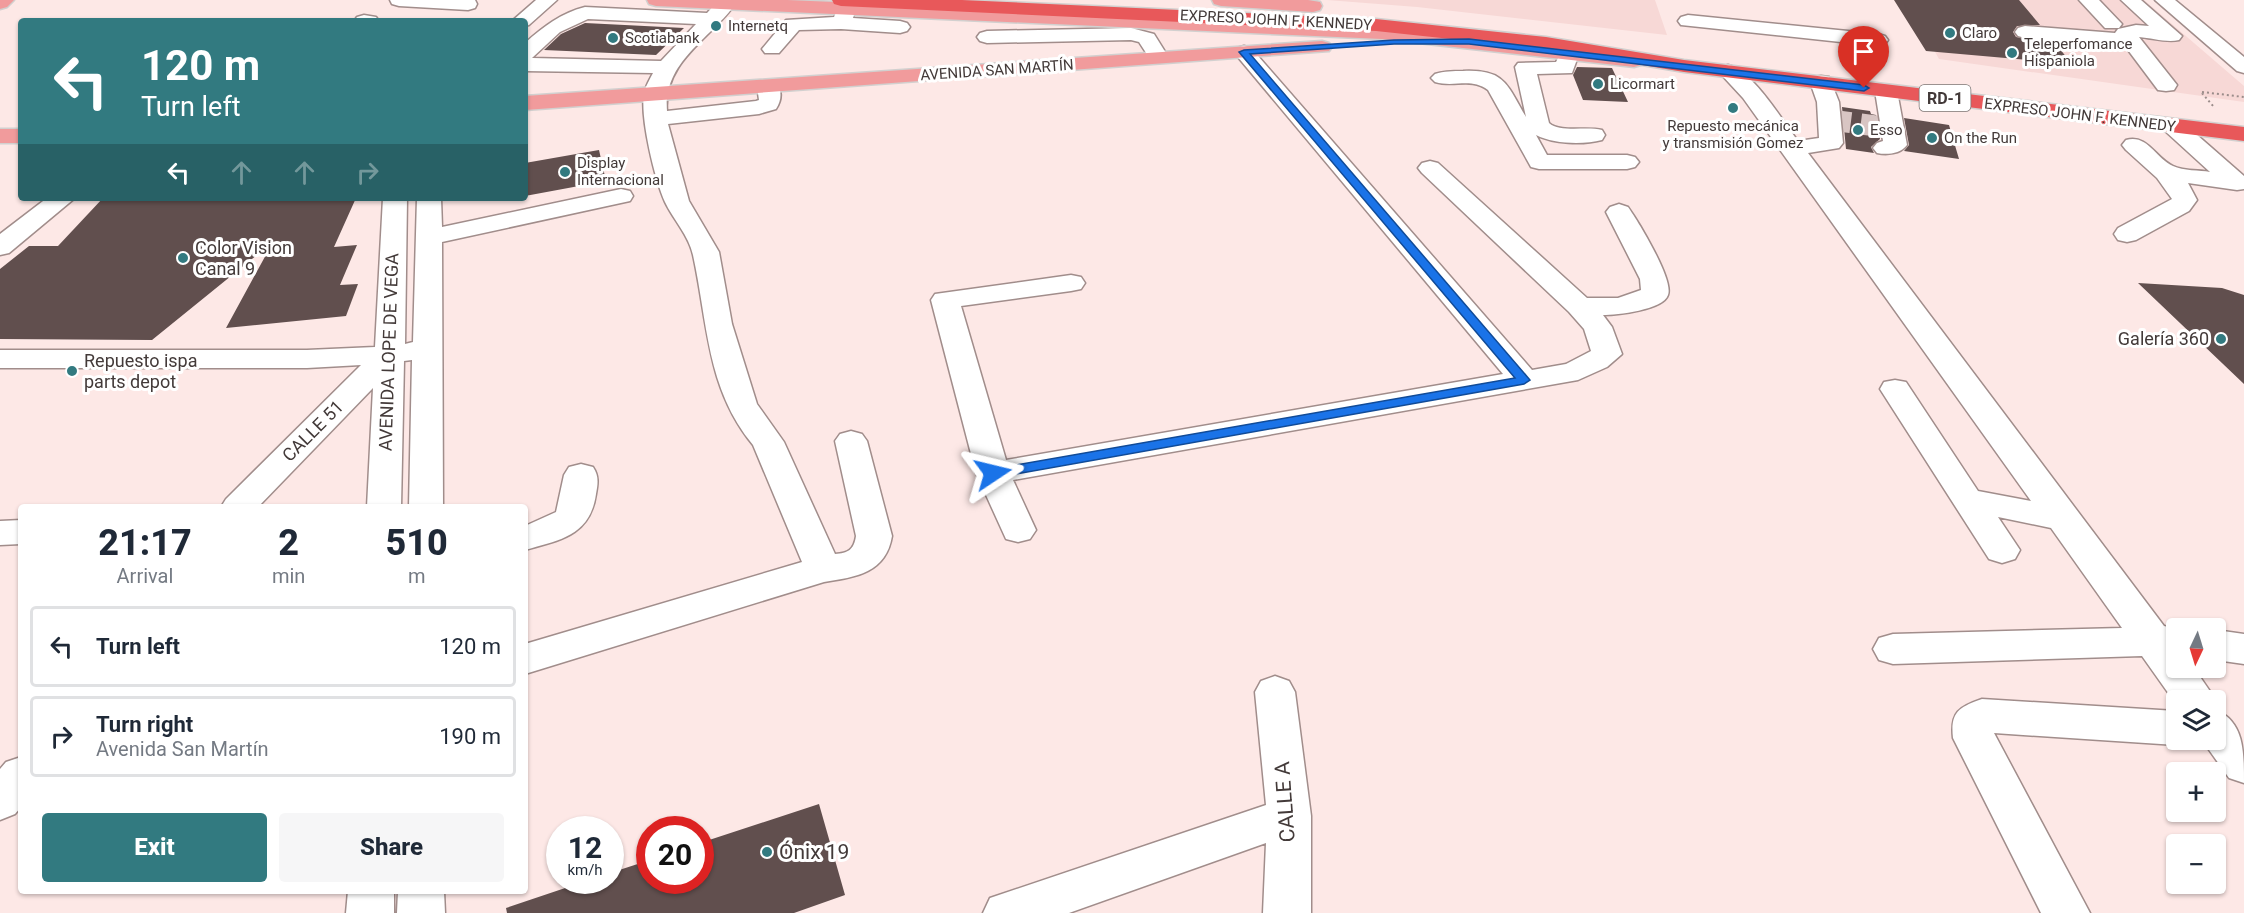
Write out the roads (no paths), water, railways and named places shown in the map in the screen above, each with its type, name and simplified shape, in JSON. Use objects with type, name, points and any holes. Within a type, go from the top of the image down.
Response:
[{"type":"highway","name":"EXPRESO JOHN F. KENNEDY","points":[[1027,0],[1221,8],[1521,28],[2244,118]]},
{"type":"highway","name":"EXPRESO JOHN F. KENNEDY","points":[[843,10],[1221,8],[1546,43],[1683,66],[2207,130]]},
{"type":"main road","points":[[0,3],[5,0]]},
{"type":"main road","name":"RD-1","points":[[656,0],[758,2],[843,10],[1272,26],[1382,33],[1683,66]]},
{"type":"main road","name":"AVENIDA SAN MARTÍN","points":[[768,86],[1394,42],[1469,42]]},
{"type":"main road","points":[[528,103],[660,90]]},
{"type":"main road","name":"RD-1","points":[[2207,130],[2244,135]]},
{"type":"main road","points":[[0,136],[18,136]]},
{"type":"street","points":[[399,0],[471,2],[479,18]]},
{"type":"street","points":[[526,18],[548,0]]},
{"type":"street","points":[[528,35],[571,0]]},
{"type":"street","points":[[1683,0],[1688,30],[1878,40]]},
{"type":"street","points":[[2088,0],[2112,24]]},
{"type":"street","points":[[2130,0],[2184,46]]},
{"type":"street","points":[[2164,0],[2244,67]]},
{"type":"street","points":[[727,3],[660,90],[657,130],[677,201],[692,223],[706,252],[718,324],[741,404],[752,423],[768,442],[824,569]]},
{"type":"street","points":[[816,33],[843,10]]},
{"type":"street","points":[[772,49],[793,24],[843,10],[900,27]]},
{"type":"street","points":[[528,51],[553,27],[585,13],[713,19]]},
{"type":"street","points":[[2166,85],[2125,33],[2192,24]]},
{"type":"street","points":[[2025,32],[2129,40]]},
{"type":"street","points":[[987,37],[1119,33],[1147,38],[1159,58]]},
{"type":"street","points":[[1244,52],[1524,380]]},
{"type":"street","points":[[1569,54],[1565,69],[1525,67],[1538,123],[1551,134],[1594,135]]},
{"type":"street","points":[[528,65],[759,107],[768,104],[770,100],[768,86]]},
{"type":"street","points":[[1728,71],[1751,93],[2061,518],[2164,641],[2192,690]]},
{"type":"street","points":[[1442,78],[1482,76],[1497,86],[1539,162],[1627,162]]},
{"type":"street","points":[[1790,148],[1831,143],[1828,102],[1821,82]]},
{"type":"street","points":[[528,88],[660,90]]},
{"type":"street","points":[[1885,148],[1895,145],[1886,91]]},
{"type":"street","points":[[2166,172],[2237,183],[2173,126]]},
{"type":"street","points":[[2127,234],[2181,206],[2185,200],[2182,192],[2166,172],[2134,145]]},
{"type":"street","points":[[993,473],[1524,380],[1558,377],[1588,368],[1607,354],[1598,327],[1579,306],[1430,168]]},
{"type":"street","points":[[429,237],[621,196]]},
{"type":"street","points":[[0,247],[59,201]]},
{"type":"street","name":"AVENIDA LOPE DE VEGA","points":[[384,504],[395,201]]},
{"type":"street","name":"AVENIDA LOPE DE VEGA","points":[[426,504],[429,201]]},
{"type":"street","points":[[1579,306],[1627,306],[1643,302],[1655,294],[1654,279],[1619,212]]},
{"type":"street","points":[[1018,530],[993,473],[945,300],[1071,283]]},
{"type":"street","points":[[0,359],[307,360],[388,355],[428,349]]},
{"type":"street","name":"CALLE 51","points":[[241,504],[388,355]]},
{"type":"street","points":[[1895,390],[2002,550]]},
{"type":"street","points":[[528,658],[824,569],[848,566],[866,559],[873,549],[874,536],[851,441]]},
{"type":"street","points":[[528,537],[562,527],[572,518],[579,504],[581,475]]},
{"type":"street","points":[[1967,500],[2061,518]]},
{"type":"street","points":[[0,532],[18,532]]},
{"type":"street","points":[[1893,649],[2164,641]]},
{"type":"street","points":[[2226,646],[2244,649]]},
{"type":"street","name":"CALLE A","points":[[1275,692],[1289,816],[1287,913]]},
{"type":"street","points":[[2066,913],[1974,738],[1972,723],[1982,716],[2166,727]]},
{"type":"street","points":[[2226,742],[2244,765]]},
{"type":"street","points":[[1030,910],[1289,816]]},
{"type":"street","points":[[370,913],[371,894]]},
{"type":"street","points":[[421,894],[421,913]]},
{"type":"tunnel","points":[[1830,120],[1892,128]]},
{"type":"place","name":"Internetq","points":[[716,26]]},
{"type":"place","name":"Claro","points":[[1950,33]]},
{"type":"place","name":"Scotiabank","points":[[613,38]]},
{"type":"place","name":"Teleperfomance Hispaniola","points":[[2012,53]]},
{"type":"place","name":"Licormart","points":[[1598,84]]},
{"type":"place","name":"Repuesto mecánica y transmisión Gomez","points":[[1733,108]]},
{"type":"place","name":"Esso","points":[[1858,130]]},
{"type":"place","name":"On the Run","points":[[1932,138]]},
{"type":"place","name":"Display Internacional","points":[[565,172]]},
{"type":"place","name":"Color Vision Canal 9","points":[[183,258]]},
{"type":"place","name":"Galería 360","points":[[2221,339]]},
{"type":"place","name":"Repuesto ispa parts depot","points":[[72,371]]},
{"type":"place","name":"Ónix 19","points":[[767,852]]}]
